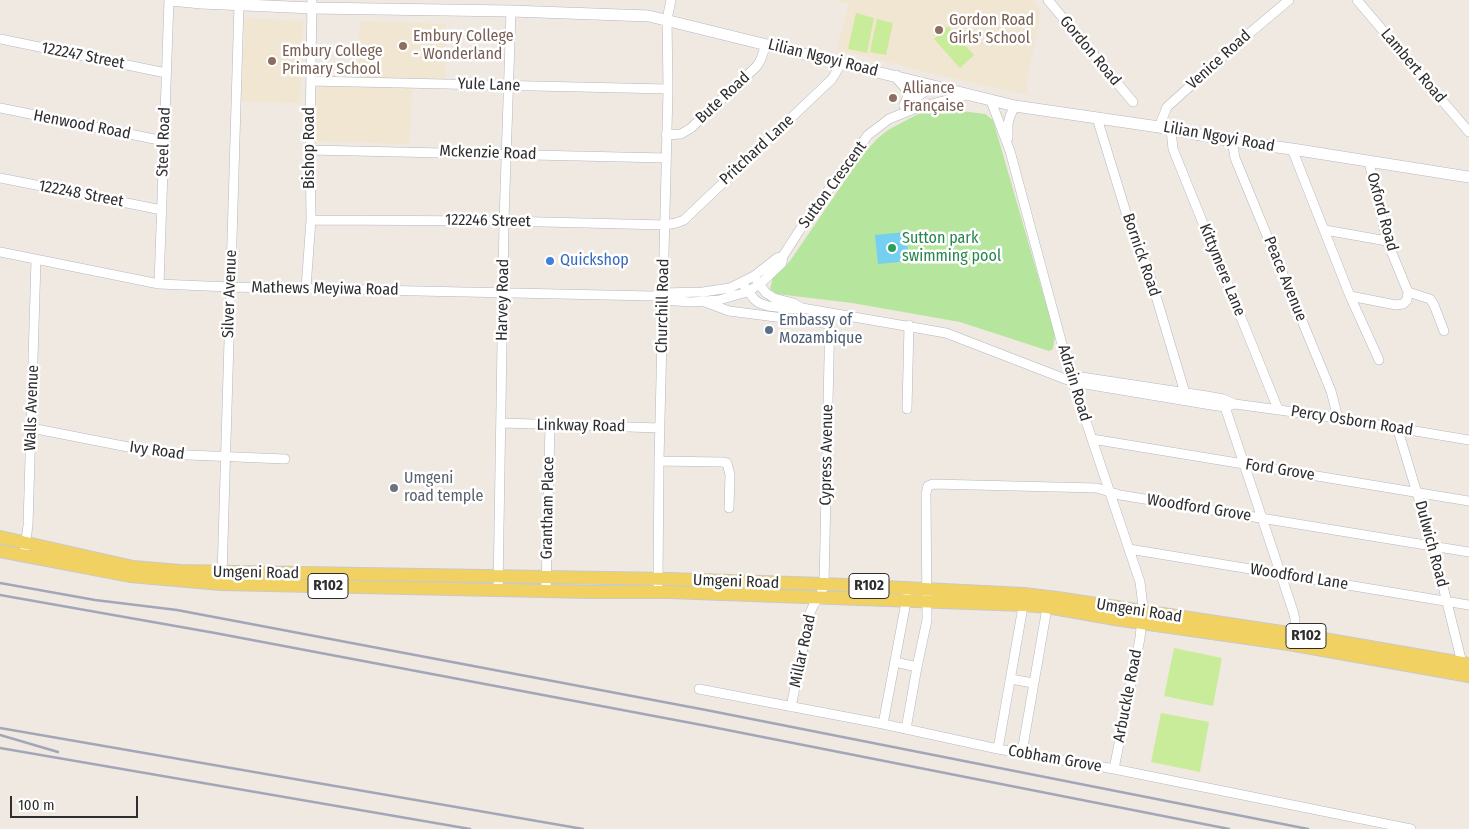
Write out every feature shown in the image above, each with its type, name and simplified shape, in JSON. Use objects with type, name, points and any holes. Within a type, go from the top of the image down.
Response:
[{"type":"main road","name":"Umgeni Road","points":[[0,537],[25,550],[130,576],[498,584],[546,592],[658,592],[820,597],[907,595],[1024,599],[1142,617],[1469,676]]},
{"type":"main road","name":"Umgeni Road","points":[[0,551],[25,550]]},
{"type":"main road","name":"Umgeni Road","points":[[498,584],[547,578],[658,579],[824,584],[907,595]]},
{"type":"main road","points":[[728,595],[729,582]]},
{"type":"main road","name":"Umgeni Road","points":[[1142,617],[1294,634],[1466,663]]},
{"type":"street","name":"Lilian Ngoyi Road","points":[[170,0],[239,4],[362,4],[649,16],[1015,106],[1469,177]]},
{"type":"street","name":"Steel Road","points":[[159,284],[170,0]]},
{"type":"street","name":"Churchill Road","points":[[658,592],[659,461],[668,89],[667,19],[671,0]]},
{"type":"street","name":"Gordon Road","points":[[1048,0],[1133,102]]},
{"type":"street","name":"Venice Road","points":[[1158,127],[1167,107],[1289,0]]},
{"type":"street","name":"Lambert Road","points":[[1357,0],[1469,132]]},
{"type":"street","name":"Silver Avenue","points":[[221,578],[239,4]]},
{"type":"street","name":"Bishop Road","points":[[306,288],[310,220],[312,4]]},
{"type":"street","name":"Harvey Road","points":[[498,584],[504,221],[511,11]]},
{"type":"street","name":"122247 Street","points":[[0,39],[166,73]]},
{"type":"street","name":"Bute Road","points":[[666,135],[681,134],[691,128],[757,66],[766,44]]},
{"type":"street","name":"Pritchard Lane","points":[[664,225],[684,220],[832,79],[841,64]]},
{"type":"street","points":[[896,76],[908,90],[906,105]]},
{"type":"street","name":"Yule Lane","points":[[311,81],[668,89]]},
{"type":"street","name":"Sutton Crescent","points":[[747,292],[777,258],[783,256],[868,135],[934,86]]},
{"type":"street","name":"Sutton Crescent","points":[[889,119],[925,105],[966,95]]},
{"type":"street","name":"Adrain Road","points":[[991,101],[1010,151],[1072,378],[1140,582],[1143,597],[1142,617]]},
{"type":"street","name":"Adrain Road","points":[[1010,151],[1008,124],[1015,106]]},
{"type":"street","name":"Henwood Road","points":[[0,108],[164,141]]},
{"type":"street","name":"Bornick Road","points":[[1098,118],[1132,232],[1146,263],[1184,393]]},
{"type":"street","name":"Kittymere Lane","points":[[1171,130],[1173,149],[1278,409]]},
{"type":"street","name":"Peace Avenue","points":[[1232,141],[1235,158],[1331,390],[1338,418]]},
{"type":"street","points":[[1292,149],[1350,296],[1379,360]]},
{"type":"street","name":"Mckenzie Road","points":[[310,150],[666,158]]},
{"type":"street","name":"Oxford Road","points":[[1370,162],[1387,241],[1408,292]]},
{"type":"street","name":"122248 Street","points":[[0,178],[162,210]]},
{"type":"street","name":"122246 Street","points":[[310,220],[504,221],[664,225]]},
{"type":"street","points":[[1325,230],[1387,241]]},
{"type":"street","name":"Mathews Meyiwa Road","points":[[0,252],[159,284],[230,287],[663,296],[710,292],[742,283]]},
{"type":"street","name":"Walls Avenue","points":[[25,550],[36,260]]},
{"type":"street","points":[[757,280],[766,293],[774,298],[793,303],[802,308]]},
{"type":"street","name":"Sutton Crescent","points":[[742,283],[757,280]]},
{"type":"street","points":[[742,283],[747,292],[759,303],[768,306],[793,309],[802,308],[909,325],[946,333],[1060,376],[1072,378]]},
{"type":"street","name":"Mathews Meyiwa Road","points":[[663,296],[703,302],[719,300],[747,292]]},
{"type":"street","points":[[1350,296],[1396,305],[1403,304],[1407,300],[1408,292],[1430,299],[1444,331]]},
{"type":"street","points":[[703,302],[729,310],[830,324]]},
{"type":"street","name":"Cypress Avenue","points":[[820,597],[824,584],[830,313]]},
{"type":"street","points":[[907,410],[909,325]]},
{"type":"street","name":"Percy Osborn Road","points":[[1072,378],[1184,393],[1224,403]]},
{"type":"street","name":"Percy Osborn Road","points":[[1072,378],[1224,403],[1338,418],[1469,440]]},
{"type":"street","points":[[1224,403],[1295,620],[1294,634]]},
{"type":"street","name":"Linkway Road","points":[[502,424],[660,428]]},
{"type":"street","name":"Grantham Place","points":[[546,592],[550,425]]},
{"type":"street","name":"Ivy Road","points":[[31,428],[164,454],[284,459]]},
{"type":"street","name":"Dulwich Road","points":[[1397,428],[1466,663]]},
{"type":"street","name":"Ford Grove","points":[[1092,439],[1469,500]]},
{"type":"street","points":[[659,461],[728,463],[730,475],[729,508]]},
{"type":"street","name":"Woodford Grove","points":[[927,596],[926,493],[928,486],[934,484],[1097,488],[1120,495],[1469,552]]},
{"type":"street","name":"Woodford Lane","points":[[1129,550],[1469,605]]},
{"type":"street","points":[[882,724],[907,595]]},
{"type":"street","points":[[906,729],[928,620],[927,596]]},
{"type":"street","name":"Millar Road","points":[[791,707],[810,613],[820,597]]},
{"type":"street","points":[[998,749],[1024,599]]},
{"type":"street","points":[[1022,752],[1048,602]]},
{"type":"street","name":"Arbuckle Road","points":[[1114,769],[1142,617]]},
{"type":"street","points":[[895,662],[917,667]]},
{"type":"street","points":[[1011,679],[1033,683]]},
{"type":"street","name":"Cobham Grove","points":[[699,689],[882,724],[998,749],[1114,769],[1411,829]]},
{"type":"shaded area","name":"Gordon Road Girls' School","points":[[835,0],[1032,0],[1041,11],[1026,85],[1029,95],[934,74],[837,49],[849,4]]},
{"type":"shaded area","name":"Embury College Primary School","points":[[245,18],[303,21],[300,103],[241,102]]},
{"type":"shaded area","name":"Embury College - Wonderland","points":[[360,21],[446,24],[446,80],[358,78]]},
{"type":"shaded area","points":[[318,84],[412,88],[409,144],[316,141]]},
{"type":"green space","points":[[856,13],[874,18],[867,53],[848,49]]},
{"type":"green space","points":[[877,19],[893,23],[886,55],[870,52]]},
{"type":"green space","points":[[948,26],[974,55],[960,68],[934,39]]},
{"type":"green space","points":[[936,108],[985,114],[993,120],[1055,335],[1053,349],[1049,351],[960,322],[852,303],[777,294],[770,289],[773,277],[790,261],[863,154],[888,130],[920,113]]},
{"type":"green space","points":[[1174,648],[1222,658],[1213,706],[1164,696]]},
{"type":"green space","points":[[1161,713],[1209,722],[1200,772],[1151,762]]},
{"type":"water","name":"Sutton park swimming pool","points":[[906,232],[909,261],[878,264],[875,235]]},
{"type":"railway","points":[[0,583],[95,600],[177,610],[706,710],[1308,829]]},
{"type":"railway","points":[[0,595],[215,633],[707,726],[1229,829]]},
{"type":"railway","points":[[0,728],[583,829]]},
{"type":"railway","points":[[0,735],[58,752]]},
{"type":"railway","points":[[0,748],[470,829]]},
{"type":"place","name":"Gordon Road Girls' School","points":[[939,30]]},
{"type":"place","name":"Embury College - Wonderland","points":[[403,46]]},
{"type":"place","name":"Embury College Primary School","points":[[272,61]]},
{"type":"place","name":"Alliance Française","points":[[893,98]]},
{"type":"place","name":"Sutton park swimming pool","points":[[892,248]]},
{"type":"place","name":"Quickshop","points":[[550,261]]},
{"type":"place","name":"Embassy of Mozambique","points":[[769,330]]},
{"type":"place","name":"Umgeni road temple","points":[[394,488]]}]
